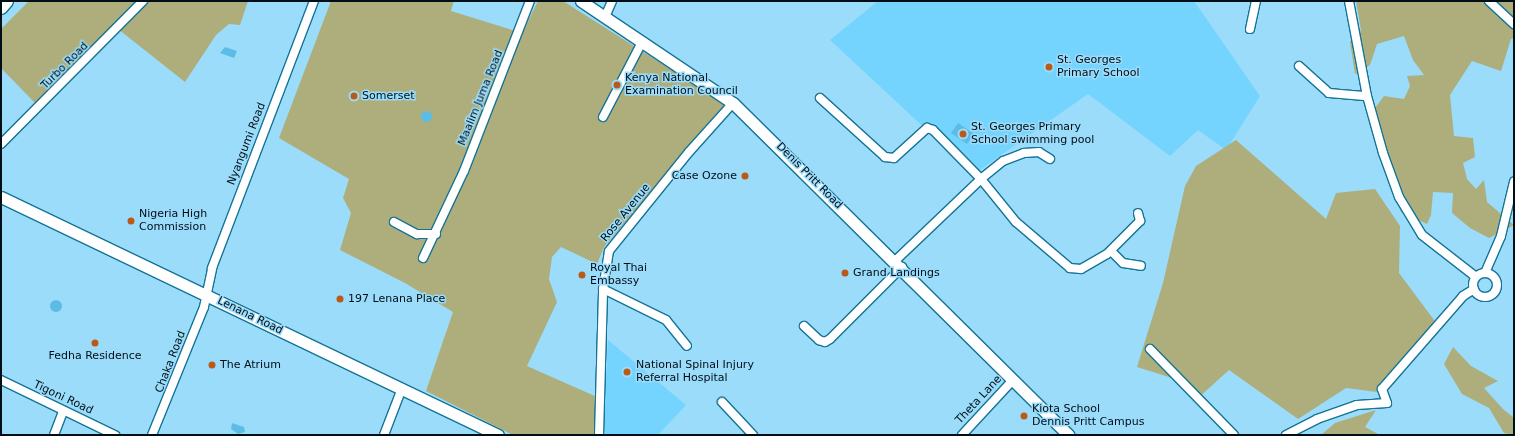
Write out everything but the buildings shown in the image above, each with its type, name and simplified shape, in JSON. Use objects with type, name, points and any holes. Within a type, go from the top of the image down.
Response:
[{"type":"main road","points":[[1,8],[8,1]]},
{"type":"main road","name":"Denis Pritt Road","points":[[581,1],[734,103],[1069,435]]},
{"type":"main road","name":"Lenana Road","points":[[1,197],[498,435]]},
{"type":"street","name":"Turbo Road","points":[[1,144],[143,1]]},
{"type":"street","name":"Nyangumi Road","points":[[207,295],[212,268],[314,1]]},
{"type":"street","name":"Maalim Juma Road","points":[[424,258],[436,234],[490,106],[530,1]]},
{"type":"street","points":[[605,17],[612,1]]},
{"type":"street","points":[[1250,29],[1256,1]]},
{"type":"street","points":[[1348,1],[1367,96],[1382,153],[1399,198],[1415,226],[1431,244],[1476,277]]},
{"type":"street","points":[[1489,1],[1514,24]]},
{"type":"street","points":[[603,117],[642,42]]},
{"type":"street","points":[[1299,66],[1329,93],[1367,96]]},
{"type":"street","points":[[820,98],[885,157],[894,158],[927,128],[933,130],[981,179],[1016,222],[1070,268],[1081,269],[1099,260],[1140,221],[1138,213]]},
{"type":"street","name":"Rose Avenue","points":[[599,435],[603,289],[609,251],[689,152],[734,103]]},
{"type":"street","points":[[804,326],[819,340],[825,342],[830,340],[898,264],[981,179],[1003,161],[1024,153],[1039,152],[1050,160]]},
{"type":"street","points":[[1476,277],[1485,273],[1495,254],[1514,182]]},
{"type":"street","points":[[394,222],[417,234],[436,234]]},
{"type":"street","points":[[1110,251],[1124,263],[1141,266]]},
{"type":"street","points":[[1474,289],[1482,296],[1492,295],[1496,288],[1495,254]]},
{"type":"street","points":[[1485,273],[1495,279]]},
{"type":"street","points":[[1286,435],[1317,419],[1357,405],[1386,403],[1382,389],[1463,296],[1474,289],[1476,277]]},
{"type":"street","points":[[603,289],[666,320],[687,346]]},
{"type":"street","name":"Chaka Road","points":[[152,435],[207,295]]},
{"type":"street","points":[[1150,349],[1234,435]]},
{"type":"street","name":"Tigoni Road","points":[[1,380],[115,435]]},
{"type":"street","name":"Theta Lane","points":[[962,435],[1013,380]]},
{"type":"street","points":[[384,435],[402,388]]},
{"type":"street","points":[[722,402],[753,435]]},
{"type":"street","points":[[54,435],[64,411]]},
{"type":"shaded area","name":"St. Georges Primary School","points":[[878,1],[1194,1],[1260,96],[1226,150],[1198,130],[1170,156],[1088,94],[974,174],[830,40]]},
{"type":"shaded area","points":[[225,47],[237,51],[234,58],[220,53]]},
{"type":"shaded area","points":[[426,110],[430,112],[432,116],[430,120],[426,122],[422,120],[420,116],[422,112]]},
{"type":"shaded area","name":"St. Georges Primary School swimming pool","points":[[958,123],[974,134],[967,144],[951,133]]},
{"type":"shaded area","points":[[58,300],[61,301],[61,311],[54,312],[51,311],[50,304],[51,301]]},
{"type":"shaded area","name":"National Spinal Injury Referral Hospital","points":[[608,340],[686,405],[658,435],[603,435]]},
{"type":"shaded area","points":[[232,423],[244,427],[245,432],[238,434],[231,429]]},
{"type":"green space","points":[[29,1],[248,1],[240,25],[229,24],[216,35],[185,82],[113,25],[35,103],[1,68],[1,29]]},
{"type":"green space","points":[[331,1],[454,1],[451,11],[522,33],[538,1],[563,1],[727,105],[604,247],[597,264],[561,247],[552,257],[549,279],[557,302],[527,366],[597,397],[595,435],[513,435],[426,391],[453,312],[405,283],[340,250],[351,213],[343,198],[349,179],[279,138]]},
{"type":"green space","points":[[1356,1],[1514,1],[1514,38],[1511,39],[1501,71],[1472,61],[1450,95],[1454,136],[1473,138],[1475,157],[1463,163],[1467,179],[1476,189],[1484,180],[1487,202],[1514,225],[1489,238],[1470,228],[1452,213],[1453,193],[1433,192],[1431,215],[1427,224],[1401,212],[1381,162],[1380,131],[1375,108],[1384,96],[1404,99],[1410,86],[1407,76],[1424,75],[1413,60],[1404,36],[1377,44],[1370,65],[1355,74],[1350,42],[1361,30]]},
{"type":"green space","points":[[1236,140],[1326,219],[1336,193],[1375,189],[1400,226],[1399,273],[1437,324],[1377,392],[1346,388],[1298,419],[1229,370],[1197,399],[1172,378],[1137,367],[1163,283],[1185,186],[1196,166]]},
{"type":"green space","points":[[1453,347],[1471,366],[1498,381],[1484,388],[1503,409],[1514,418],[1514,435],[1504,433],[1489,408],[1462,394],[1444,364]]},
{"type":"green space","points":[[1376,410],[1365,427],[1380,435],[1321,435],[1335,423]]},
{"type":"place","name":"St. Georges Primary School","points":[[1049,67]]},
{"type":"place","name":"Kenya National Examination Council","points":[[617,85]]},
{"type":"place","name":"Somerset","points":[[354,96]]},
{"type":"place","name":"St. Georges Primary School swimming pool","points":[[963,134]]},
{"type":"place","name":"Case Ozone","points":[[745,176]]},
{"type":"place","name":"Nigeria High Commission","points":[[131,221]]},
{"type":"place","name":"Grand Landings","points":[[845,273]]},
{"type":"place","name":"Royal Thai Embassy","points":[[582,275]]},
{"type":"place","name":"197 Lenana Place","points":[[340,299]]},
{"type":"place","name":"Fedha Residence","points":[[95,343]]},
{"type":"place","name":"The Atrium","points":[[212,365]]},
{"type":"place","name":"National Spinal Injury Referral Hospital","points":[[627,372]]},
{"type":"place","name":"Kiota School Dennis Pritt Campus","points":[[1024,416]]}]
